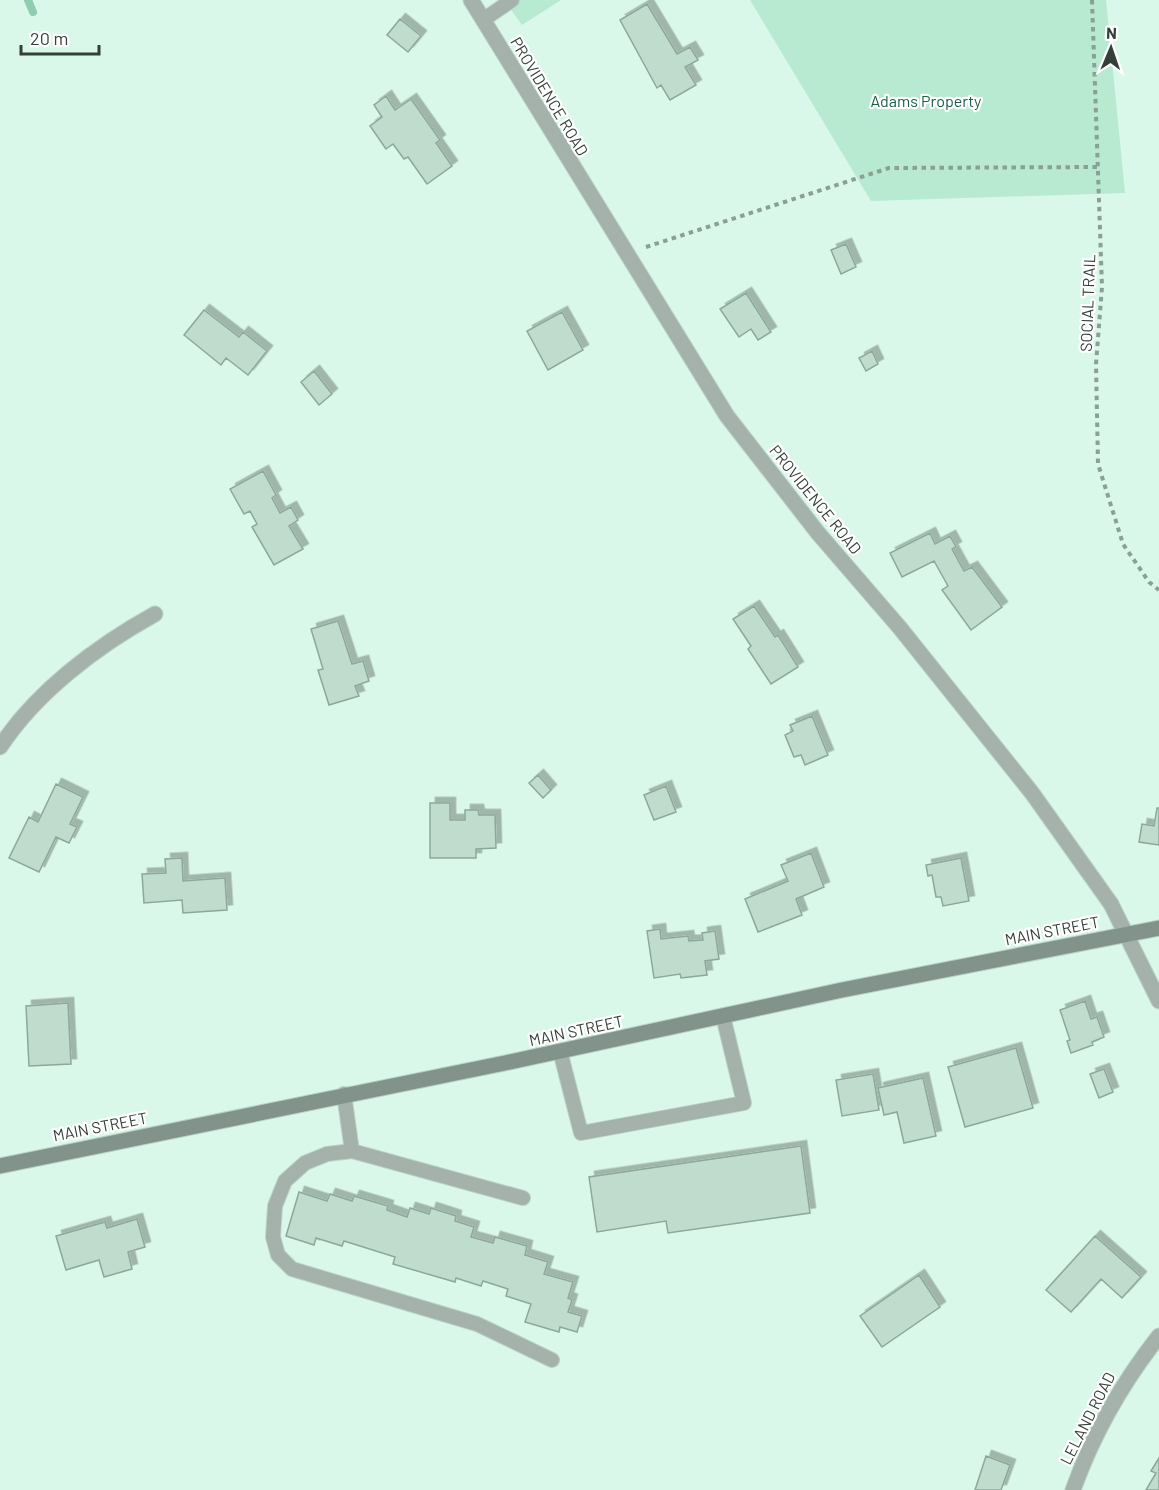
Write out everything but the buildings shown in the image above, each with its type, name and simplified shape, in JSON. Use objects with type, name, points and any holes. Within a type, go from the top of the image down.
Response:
[{"type":"main road","name":"MAIN STREET","points":[[0,1166],[1159,928]]},
{"type":"street","name":"PROVIDENCE ROAD","points":[[471,0],[727,416],[818,533],[900,628],[1032,793],[1111,904],[1159,1001]]},
{"type":"street","points":[[0,746],[38,702],[75,668],[155,614]]},
{"type":"street","name":"LELAND ROAD","points":[[1073,1490],[1084,1456],[1124,1383],[1159,1336]]},
{"type":"lane","points":[[483,20],[512,0]]},
{"type":"lane","points":[[560,1051],[581,1133],[744,1103],[723,1016]]},
{"type":"lane","points":[[344,1094],[352,1151]]},
{"type":"lane","points":[[523,1198],[352,1151],[327,1154],[305,1163],[285,1181],[275,1206],[273,1237],[278,1255],[292,1269],[477,1324],[552,1360]]},
{"type":"path","name":"SOCIAL TRAIL","points":[[1092,0],[1102,287],[1096,364],[1098,464],[1123,544],[1149,582],[1159,590]]},
{"type":"path","points":[[626,254],[889,168],[1098,167]]},
{"type":"green space","points":[[504,0],[561,0],[522,25]]},
{"type":"green space","name":"Adams Property","points":[[750,0],[1106,0],[1125,193],[871,201]]},
{"type":"waterway","points":[[28,0],[33,12]]}]
